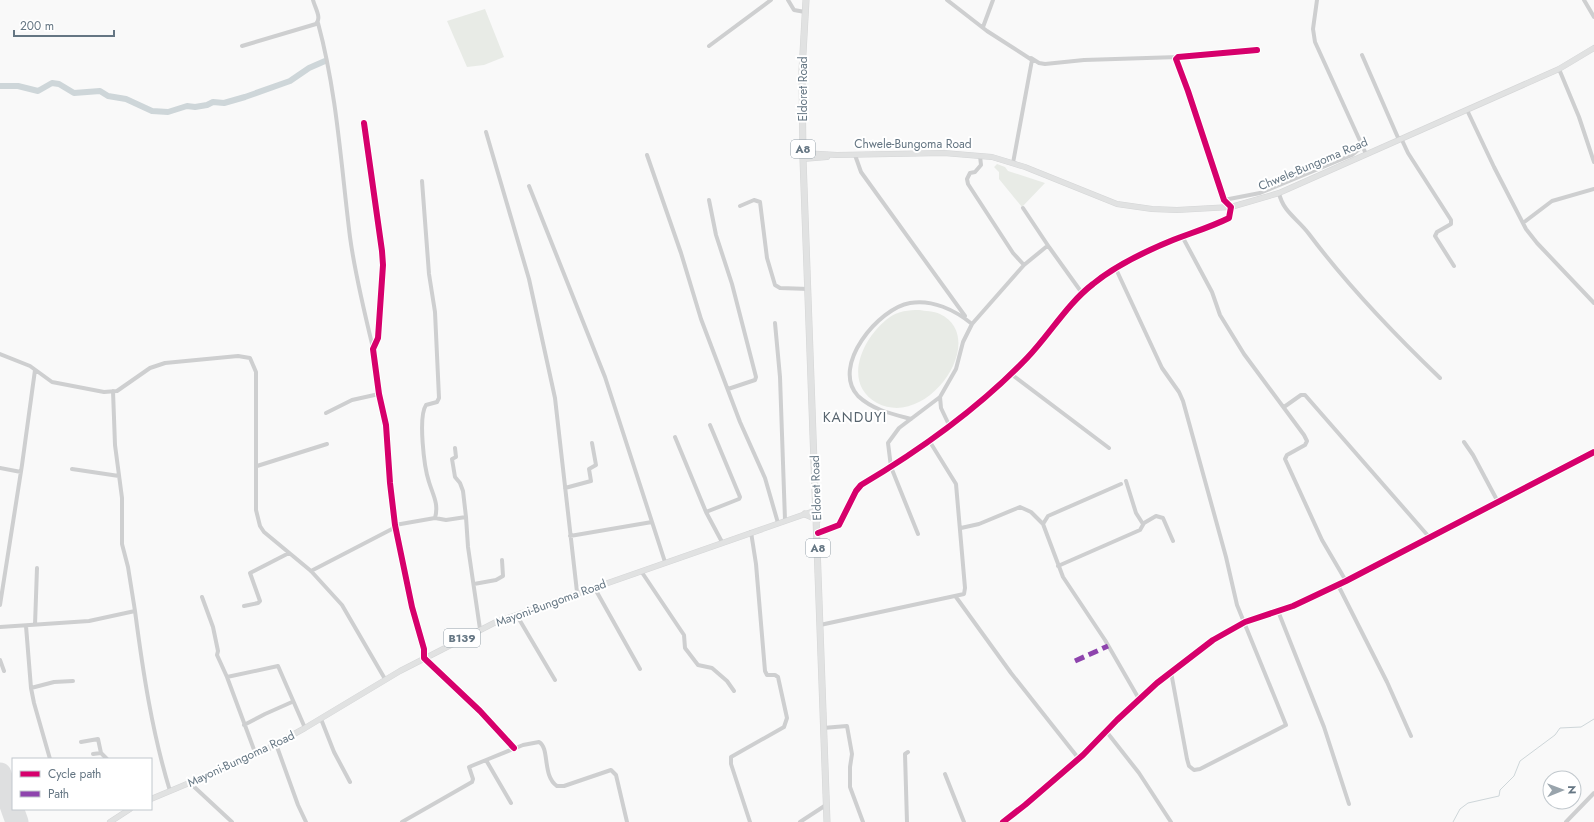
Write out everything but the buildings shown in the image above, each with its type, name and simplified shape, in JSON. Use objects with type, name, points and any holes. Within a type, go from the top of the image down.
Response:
[{"type":"highway","name":"Eldoret Road","points":[[806,0],[802,71],[827,822]]},
{"type":"highway","points":[[806,514],[817,521]]},
{"type":"main road","name":"Chwele-Bungoma Road","points":[[805,156],[916,153],[980,156],[1013,163],[1129,207],[1177,210],[1231,207],[1279,193],[1559,69],[1594,48]]},
{"type":"main road","points":[[791,518],[806,514],[816,508]]},
{"type":"main road","points":[[791,518],[816,508]]},
{"type":"main road","name":"Mayoni-Bungoma Road","points":[[152,799],[256,755],[321,719],[385,679],[480,629],[577,592],[791,518]]},
{"type":"main road","points":[[110,822],[128,810]]},
{"type":"street","points":[[312,0],[319,16],[318,23],[328,64],[338,122],[340,153],[355,267],[373,349],[378,394],[386,425],[390,483],[395,525],[412,607],[424,649],[424,658],[480,711],[514,748]]},
{"type":"street","points":[[709,46],[770,0]]},
{"type":"street","points":[[788,0],[794,10],[805,12]]},
{"type":"street","points":[[947,0],[983,27],[1039,63],[1045,64],[1092,60],[1178,57],[1257,50]]},
{"type":"street","points":[[983,27],[993,0]]},
{"type":"street","points":[[1317,0],[1313,29],[1315,42],[1366,154]]},
{"type":"street","points":[[1584,0],[1594,17]]},
{"type":"street","points":[[242,46],[318,23]]},
{"type":"street","points":[[1362,55],[1400,139],[1451,220],[1451,224],[1438,232],[1435,236],[1454,266]]},
{"type":"street","points":[[818,532],[839,524],[856,491],[862,485],[930,442],[992,393],[1035,350],[1082,293],[1094,283],[1116,269],[1182,236],[1229,218],[1231,207],[1224,200],[1188,91],[1176,61],[1178,57]]},
{"type":"street","points":[[1013,163],[1032,65],[1031,58]]},
{"type":"street","points":[[1559,69],[1579,117],[1594,162]]},
{"type":"street","points":[[1467,110],[1526,229],[1537,243],[1594,302]]},
{"type":"street","points":[[364,123],[371,161],[383,265],[378,338],[373,349]]},
{"type":"street","points":[[486,132],[521,248],[558,412],[577,592]]},
{"type":"street","points":[[1224,200],[1260,193],[1328,163],[1352,155],[1363,146]]},
{"type":"street","points":[[647,155],[681,253],[701,320],[740,422],[765,478],[778,523]]},
{"type":"street","points":[[855,155],[861,172],[957,307],[972,324]]},
{"type":"street","points":[[980,156],[981,166],[975,172],[970,173],[967,179],[968,184],[1013,253],[1024,265]]},
{"type":"street","points":[[1328,163],[1331,170]]},
{"type":"street","points":[[422,181],[429,274],[435,312],[439,398],[438,402],[426,405],[423,423],[427,473],[436,499],[435,518]]},
{"type":"street","points":[[529,186],[605,377],[665,562]]},
{"type":"street","points":[[1523,223],[1552,201],[1594,188]]},
{"type":"street","points":[[1279,193],[1281,203],[1285,210],[1308,232],[1331,264],[1395,334],[1440,378]]},
{"type":"street","points":[[709,200],[716,235],[732,284],[756,377],[755,380],[728,389]]},
{"type":"street","points":[[740,206],[754,200],[760,202],[767,258],[775,285],[780,288],[809,289]]},
{"type":"street","points":[[1023,208],[1082,293]]},
{"type":"street","points":[[1182,236],[1232,336],[1284,406],[1307,441],[1305,445],[1287,455],[1284,459],[1322,540],[1346,581]]},
{"type":"street","points":[[918,534],[891,468],[888,443],[899,428],[940,396],[956,368],[963,342],[972,324],[1024,265],[1049,247]]},
{"type":"street","points":[[1116,269],[1162,368],[1179,392],[1183,402],[1224,550],[1232,589],[1286,722],[1285,726],[1200,770],[1194,770],[1189,766],[1187,759],[1171,672]]},
{"type":"street","points":[[911,419],[880,410],[868,404],[854,389],[850,370],[860,342],[872,327],[888,313],[911,302],[926,302],[951,309],[972,324]]},
{"type":"street","points":[[775,323],[780,377],[785,520]]},
{"type":"street","points":[[0,354],[25,363],[45,378],[60,384],[104,392],[122,388],[150,368],[165,363],[238,356],[250,358],[256,372],[256,510],[260,526],[269,537],[311,571],[342,605],[385,679]]},
{"type":"street","points":[[0,605],[35,370]]},
{"type":"street","points":[[1011,374],[1109,448]]},
{"type":"street","points":[[114,390],[115,445],[122,506],[122,544],[136,611],[151,712],[158,748],[170,791]]},
{"type":"street","points":[[326,412],[352,400],[378,394]]},
{"type":"street","points":[[1284,406],[1301,394],[1305,395],[1430,538]]},
{"type":"street","points":[[940,396],[941,408],[950,427]]},
{"type":"street","points":[[706,512],[739,499],[740,497],[710,425]]},
{"type":"street","points":[[675,437],[706,512],[722,542]]},
{"type":"street","points":[[820,625],[956,597],[964,594],[961,528],[956,484],[930,442]]},
{"type":"street","points":[[1464,442],[1473,455],[1498,502]]},
{"type":"street","points":[[565,488],[591,481],[590,469],[596,465],[592,443]]},
{"type":"street","points":[[257,466],[327,444]]},
{"type":"street","points":[[455,448],[456,457],[452,459],[455,477],[460,483],[463,491],[480,629]]},
{"type":"street","points":[[1005,821],[1079,759],[1139,699],[1213,640],[1245,622],[1278,611],[1338,585],[1594,452]]},
{"type":"street","points":[[0,468],[21,472]]},
{"type":"street","points":[[72,469],[119,476]]},
{"type":"street","points":[[1126,481],[1136,513],[1142,524]]},
{"type":"street","points":[[1043,524],[1048,516],[1120,484]]},
{"type":"street","points":[[961,528],[979,524],[1020,507],[1031,512],[1043,524],[1063,577],[1105,640],[1139,699]]},
{"type":"street","points":[[1058,566],[1140,530],[1142,524],[1156,516],[1161,516],[1173,541]]},
{"type":"street","points":[[311,571],[395,525],[435,518],[446,520],[466,517]]},
{"type":"street","points":[[570,536],[652,522]]},
{"type":"street","points":[[750,822],[731,764],[731,757],[784,727],[787,718],[778,678],[775,675],[767,675],[765,671],[756,564],[751,532]]},
{"type":"street","points":[[244,606],[258,603],[260,601],[250,573],[289,553]]},
{"type":"street","points":[[474,584],[496,580],[503,576],[502,560]]},
{"type":"street","points":[[35,625],[37,568]]},
{"type":"street","points":[[641,571],[684,635],[685,648],[690,656],[698,665],[712,668],[727,681],[734,690]]},
{"type":"street","points":[[1338,585],[1387,682],[1411,736]]},
{"type":"street","points":[[594,587],[640,669]]},
{"type":"street","points":[[202,597],[213,627],[218,651],[217,655],[227,677],[256,755]]},
{"type":"street","points":[[956,597],[1011,673],[1079,759]]},
{"type":"street","points":[[0,627],[89,621],[136,611]]},
{"type":"street","points":[[1278,611],[1324,727],[1349,804]]},
{"type":"street","points":[[516,614],[555,680]]},
{"type":"street","points":[[26,626],[34,703],[50,758]]},
{"type":"street","points":[[0,660],[4,671]]},
{"type":"street","points":[[227,677],[276,665],[305,728]]},
{"type":"street","points":[[32,688],[54,682],[73,681]]},
{"type":"street","points":[[244,725],[292,702]]},
{"type":"street","points":[[321,719],[334,752],[350,782]]},
{"type":"street","points":[[823,728],[847,726],[852,754],[850,767],[850,787],[862,822]]},
{"type":"street","points":[[1106,731],[1139,774],[1171,822]]},
{"type":"street","points":[[81,742],[98,739],[101,754],[106,758]]},
{"type":"street","points":[[402,822],[472,782],[473,778],[468,768],[514,748],[536,742],[542,743],[549,776],[555,785],[560,787],[606,770],[614,771],[627,822]]},
{"type":"street","points":[[276,744],[298,805],[306,822]]},
{"type":"street","points":[[907,822],[904,771],[905,754],[908,752]]},
{"type":"street","points":[[93,754],[101,754]]},
{"type":"street","points":[[486,760],[511,803]]},
{"type":"street","points":[[945,774],[964,822]]},
{"type":"street","points":[[190,783],[232,822]]},
{"type":"street","points":[[1566,822],[1594,793]]},
{"type":"street","points":[[800,822],[826,805]]},
{"type":"street","points":[[414,816],[417,822]]},
{"type":"shaded area","points":[[485,9],[504,57],[484,65],[467,67],[447,21]]},
{"type":"shaded area","points":[[997,164],[1005,167],[1008,171],[1045,183],[1022,207],[999,179],[999,172],[994,167]]},
{"type":"shaded area","points":[[919,310],[940,314],[954,326],[958,342],[955,360],[946,378],[933,393],[915,404],[896,408],[877,403],[866,394],[860,384],[858,372],[860,360],[865,347],[880,325],[890,317],[896,313],[904,311]]},
{"type":"waterway","points":[[0,86],[18,86],[38,91],[52,83],[59,84],[74,93],[100,91],[108,96],[126,99],[152,111],[168,112],[187,106],[195,107],[207,105],[213,102],[224,103],[245,97],[290,81],[309,68],[325,61]]},
{"type":"waterway","points":[[1453,822],[1460,809],[1468,803],[1499,796],[1500,790],[1514,776],[1520,761],[1555,735],[1560,728],[1581,727],[1594,719]]},
{"type":"runway","points":[[0,774],[12,808]]},
{"type":"runway","points":[[13,810],[17,822]]},
{"type":"marked path","points":[[1075,661],[1108,646]]},
{"type":"cycle path","points":[[818,533],[839,525],[856,491],[861,485],[906,457],[948,427],[1008,377],[1035,349],[1075,301],[1102,277],[1152,249],[1229,218],[1231,207],[1224,200],[1176,59],[1178,57],[1257,50]]},
{"type":"cycle path","points":[[364,123],[383,265],[378,338],[373,349],[379,394],[386,425],[390,483],[395,525],[412,607],[424,649],[424,658],[480,711],[514,748]]},
{"type":"cycle path","points":[[1003,822],[1083,755],[1117,720],[1157,683],[1213,640],[1245,622],[1293,606],[1346,581],[1594,452]]},
{"type":"district","name":"KANDUYI","points":[[855,417]]}]
